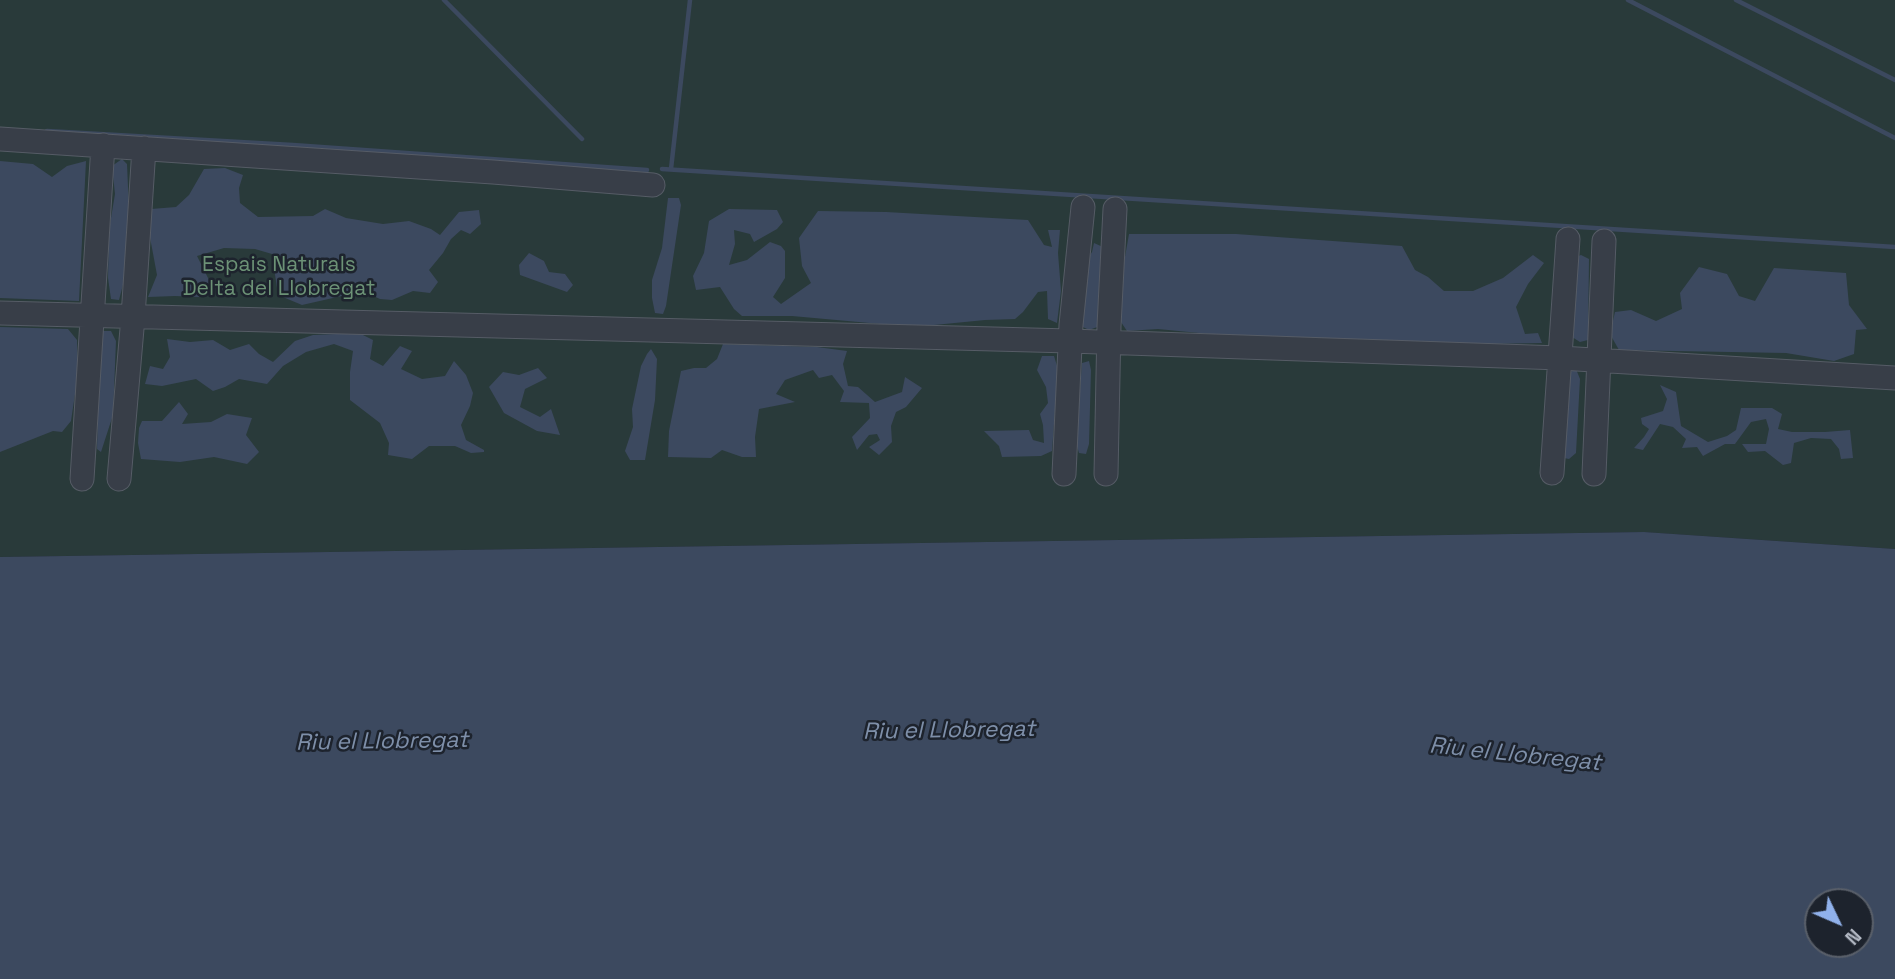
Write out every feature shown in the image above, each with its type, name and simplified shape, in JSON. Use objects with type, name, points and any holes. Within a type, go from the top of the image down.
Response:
[{"type":"lane","points":[[0,139],[653,184]]},
{"type":"lane","points":[[82,479],[103,145]]},
{"type":"lane","points":[[119,479],[144,148]]},
{"type":"lane","points":[[1064,474],[1070,341],[1083,207]]},
{"type":"lane","points":[[1106,474],[1115,209]]},
{"type":"lane","points":[[1552,473],[1568,239]]},
{"type":"lane","points":[[1594,474],[1604,242]]},
{"type":"lane","points":[[0,313],[1070,341],[1560,358],[1895,378]]},
{"type":"green space","name":"Espais Naturals Delta del Llobregat","points":[[0,0],[1895,0],[1895,549],[1644,532],[0,557]]},
{"type":"water","points":[[122,159],[127,164],[129,210],[124,281],[119,300],[111,299],[108,278],[109,230],[115,194],[112,166]]},
{"type":"water","points":[[0,161],[33,164],[52,177],[67,166],[86,161],[79,301],[0,298]]},
{"type":"water","points":[[225,168],[243,175],[239,188],[240,203],[258,217],[313,216],[325,209],[346,218],[383,224],[409,221],[440,235],[459,212],[479,210],[481,224],[470,234],[461,230],[451,239],[429,270],[438,282],[430,293],[413,291],[392,300],[355,293],[302,305],[278,295],[272,254],[255,249],[224,248],[197,256],[210,282],[199,297],[148,297],[157,275],[149,232],[151,209],[176,207],[189,195],[204,169]]},
{"type":"water","points":[[668,198],[679,198],[681,205],[663,314],[655,313],[652,280],[662,248]]},
{"type":"water","points":[[729,209],[777,210],[783,222],[777,229],[754,242],[750,234],[734,230],[735,244],[729,265],[747,260],[770,242],[781,246],[785,251],[785,278],[773,297],[781,304],[811,283],[802,266],[799,238],[818,211],[1028,220],[1044,245],[1052,247],[1048,230],[1060,230],[1058,253],[1061,291],[1057,323],[1048,319],[1047,291],[1038,292],[1015,319],[914,327],[792,316],[742,316],[734,309],[720,287],[696,290],[693,276],[704,253],[709,221]]},
{"type":"water","points":[[1129,234],[1236,234],[1402,246],[1415,270],[1444,291],[1473,291],[1503,278],[1533,255],[1544,263],[1528,284],[1516,307],[1525,334],[1538,333],[1542,343],[1486,344],[1230,336],[1158,329],[1127,331],[1121,322],[1122,274]]},
{"type":"water","points":[[1094,243],[1103,247],[1100,326],[1089,330],[1083,327],[1081,311],[1085,263]]},
{"type":"water","points":[[529,253],[544,261],[549,272],[565,274],[573,285],[567,292],[520,275],[519,265]]},
{"type":"water","points":[[1581,255],[1589,259],[1588,340],[1580,342],[1572,337],[1573,258]]},
{"type":"water","points":[[1699,267],[1727,274],[1739,296],[1755,301],[1774,268],[1846,273],[1849,305],[1867,329],[1856,330],[1854,354],[1834,361],[1786,353],[1619,350],[1610,334],[1615,312],[1631,310],[1656,321],[1682,309],[1680,293]]},
{"type":"water","points":[[0,327],[68,329],[77,340],[78,374],[71,421],[62,432],[53,431],[0,452]]},
{"type":"water","points":[[103,331],[111,331],[116,341],[113,415],[101,452],[97,449]]},
{"type":"water","points":[[359,333],[373,340],[370,359],[383,366],[400,346],[412,351],[401,369],[422,379],[445,376],[454,361],[466,375],[473,393],[461,425],[466,440],[484,452],[471,453],[455,446],[429,446],[412,459],[388,455],[389,443],[380,423],[350,400],[353,351],[334,344],[306,352],[283,366],[267,384],[239,379],[213,391],[196,379],[162,386],[145,384],[150,366],[163,369],[170,357],[167,339],[190,342],[213,340],[230,350],[249,344],[273,362],[295,341],[313,335]]},
{"type":"water","points":[[723,344],[817,347],[847,351],[843,364],[848,386],[858,387],[875,402],[902,392],[905,377],[922,388],[906,407],[896,412],[891,426],[892,442],[879,455],[869,447],[880,440],[877,434],[869,435],[857,450],[852,437],[870,418],[869,403],[840,402],[844,391],[832,375],[819,378],[813,370],[785,380],[776,394],[795,402],[759,409],[755,437],[756,457],[742,457],[722,450],[711,458],[668,457],[669,431],[681,371],[706,368],[717,359]]},
{"type":"water","points":[[651,349],[657,359],[655,400],[645,460],[630,460],[625,451],[633,427],[632,409],[641,366]]},
{"type":"water","points":[[1042,356],[1054,356],[1058,369],[1052,451],[1041,456],[1002,457],[999,446],[984,431],[1029,430],[1033,440],[1044,443],[1040,414],[1048,403],[1046,387],[1037,370]]},
{"type":"water","points":[[1089,361],[1089,444],[1086,454],[1079,453],[1076,443],[1082,363]]},
{"type":"water","points":[[538,368],[547,378],[525,389],[520,407],[540,417],[551,409],[560,435],[537,431],[504,413],[489,387],[503,372],[519,375]]},
{"type":"water","points":[[1576,369],[1580,379],[1576,453],[1569,459],[1564,458],[1565,375]]},
{"type":"water","points":[[1660,385],[1676,392],[1681,426],[1708,442],[1736,430],[1741,408],[1772,408],[1782,414],[1778,429],[1792,432],[1850,430],[1853,458],[1841,459],[1839,449],[1831,439],[1811,438],[1794,443],[1791,463],[1783,465],[1765,451],[1748,452],[1742,444],[1766,444],[1769,429],[1766,419],[1751,422],[1735,444],[1725,444],[1703,456],[1697,447],[1682,448],[1686,439],[1673,427],[1660,424],[1643,450],[1634,448],[1649,429],[1642,424],[1641,418],[1663,411],[1667,399]]},
{"type":"water","points":[[179,402],[188,414],[182,424],[211,422],[227,414],[252,418],[246,435],[259,452],[247,464],[214,457],[180,462],[141,459],[138,443],[142,421],[162,421]]},
{"type":"water","name":"Riu el Llobregat","points":[[1644,532],[1895,549],[1895,979],[0,979],[0,557]]},
{"type":"waterway","points":[[444,0],[582,139]]},
{"type":"waterway","points":[[671,169],[690,0]]},
{"type":"waterway","points":[[1628,0],[1895,138]]},
{"type":"waterway","points":[[1736,0],[1895,80]]},
{"type":"waterway","points":[[47,131],[647,170]]},
{"type":"waterway","points":[[662,169],[1895,247]]}]
